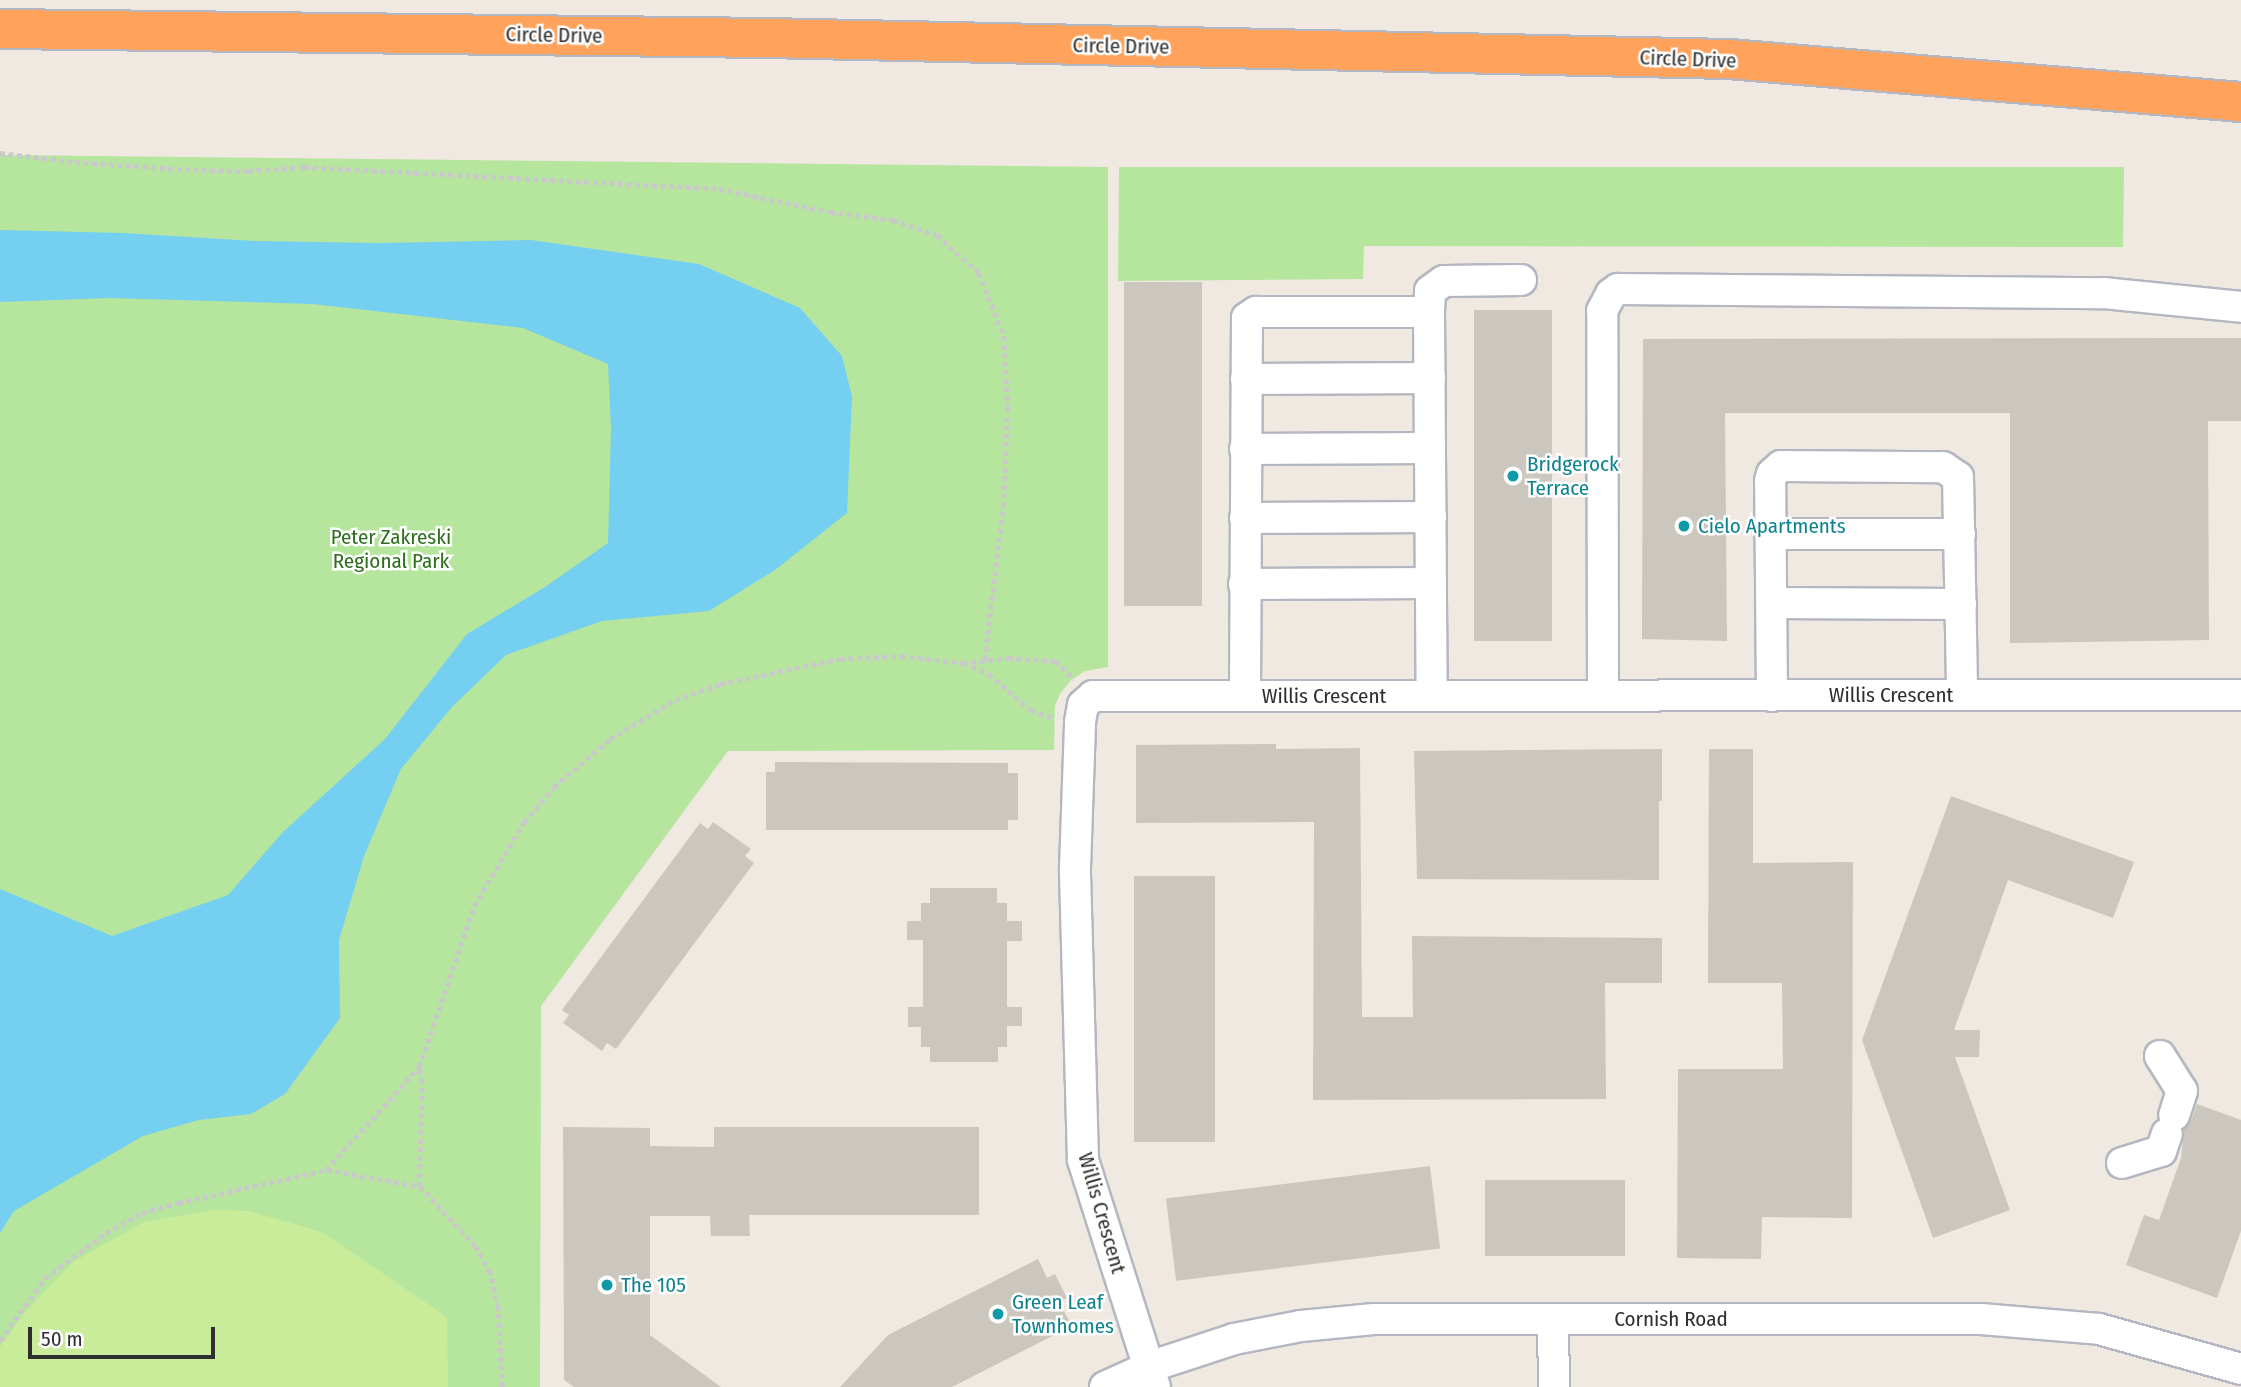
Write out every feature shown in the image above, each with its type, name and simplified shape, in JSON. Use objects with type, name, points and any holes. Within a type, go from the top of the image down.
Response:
[{"type":"highway","name":"Circle Drive","points":[[0,29],[766,38],[1729,59],[2241,102]]},
{"type":"highway","points":[[2010,82],[2241,114]]},
{"type":"street","points":[[1432,696],[1430,291],[1444,281],[1521,280]]},
{"type":"street","points":[[1603,696],[1602,311],[1611,294],[1618,289],[2105,293],[2241,307]]},
{"type":"street","points":[[1245,696],[1246,323],[1256,312],[1429,312]]},
{"type":"street","points":[[1246,379],[1430,378]]},
{"type":"street","points":[[1245,449],[1430,448]]},
{"type":"street","points":[[1772,696],[1770,481],[1772,474],[1781,466],[1948,467],[1960,483],[1962,695]]},
{"type":"street","points":[[1245,518],[1431,517]]},
{"type":"street","points":[[1770,534],[1960,534]]},
{"type":"street","points":[[1244,584],[1431,583]]},
{"type":"street","points":[[1772,603],[1961,604]]},
{"type":"street","name":"Willis Crescent","points":[[1152,1377],[1083,1160],[1075,875],[1080,722],[1083,705],[1093,696],[2241,695]]},
{"type":"street","points":[[2122,1163],[2161,1151],[2182,1091],[2160,1056]]},
{"type":"street","name":"Cornish Road","points":[[1105,1387],[1152,1377],[1234,1339],[1301,1326],[1374,1319],[1981,1319],[2099,1329],[2241,1369]]},
{"type":"street","points":[[1553,1319],[1554,1387]]},
{"type":"path","points":[[0,153],[75,162],[193,170],[248,171],[304,167],[719,189],[830,212],[893,220],[937,235],[979,273],[1004,336],[1008,408],[1004,503],[985,661]]},
{"type":"path","points":[[326,1170],[419,1066],[469,917],[524,822],[554,787],[610,739],[675,700],[720,684],[776,670],[840,659],[901,656],[963,663],[1055,661],[1074,678]]},
{"type":"path","points":[[963,663],[989,674],[1031,710],[1049,717]]},
{"type":"path","points":[[419,1066],[422,1083],[419,1186]]},
{"type":"path","points":[[0,1341],[45,1279],[106,1233],[142,1213],[326,1170],[419,1186],[475,1245],[490,1273],[498,1308],[502,1387]]},
{"type":"green space","name":"Peter Zakreski Regional Park","points":[[0,155],[1108,167],[1108,667],[1085,671],[1071,680],[1060,694],[1055,706],[1054,750],[728,751],[541,1006],[540,1387],[0,1387]]},
{"type":"green space","points":[[1119,167],[2124,167],[2123,247],[1364,246],[1363,279],[1118,281]]},
{"type":"green space","points":[[214,1210],[249,1211],[322,1232],[447,1317],[448,1387],[0,1387],[0,1347],[24,1313],[73,1262],[144,1222]]},
{"type":"water","points":[[0,230],[123,233],[255,241],[381,243],[531,240],[699,264],[800,308],[842,356],[852,397],[847,513],[775,570],[709,611],[602,621],[506,655],[452,707],[401,769],[364,856],[339,940],[340,1018],[285,1094],[251,1114],[199,1120],[143,1136],[14,1211],[0,1233],[0,889],[112,936],[228,895],[283,832],[385,739],[467,634],[545,587],[608,543],[611,428],[608,364],[523,328],[313,304],[109,298],[0,302]]},
{"type":"building","points":[[1124,282],[1202,282],[1202,606],[1124,606]]},
{"type":"building","name":"Bridgerock Terrace","points":[[1474,310],[1552,310],[1552,641],[1474,641]]},
{"type":"building","name":"Cielo Apartments","points":[[2241,338],[2241,421],[2208,421],[2209,640],[2010,643],[2010,413],[1725,413],[1727,641],[1642,639],[1643,339]]},
{"type":"building","points":[[1276,744],[1276,749],[1360,748],[1362,1017],[1413,1017],[1412,936],[1662,938],[1662,983],[1605,983],[1606,1099],[1313,1100],[1314,822],[1136,823],[1136,745]]},
{"type":"building","points":[[1662,749],[1659,880],[1417,879],[1414,751]]},
{"type":"building","points":[[1709,749],[1753,749],[1753,863],[1853,862],[1852,1218],[1762,1217],[1761,1259],[1677,1258],[1678,1069],[1783,1069],[1782,983],[1708,983]]},
{"type":"building","points":[[775,762],[1008,763],[1008,773],[1018,773],[1018,820],[1008,820],[1008,830],[766,830],[766,772],[775,772]]},
{"type":"building","points":[[1951,796],[2134,862],[2113,918],[2008,880],[1954,1030],[1980,1030],[1979,1057],[1955,1057],[2010,1210],[1933,1238],[1862,1040]]},
{"type":"building","points":[[713,822],[751,849],[745,856],[754,863],[616,1049],[607,1043],[602,1051],[563,1023],[569,1015],[562,1010],[700,823],[708,829]]},
{"type":"building","points":[[1134,876],[1215,876],[1215,1142],[1134,1142]]},
{"type":"building","points":[[930,888],[997,888],[997,903],[1007,903],[1007,921],[1022,921],[1022,941],[1007,941],[1007,1007],[1022,1007],[1022,1026],[1007,1026],[1007,1047],[998,1047],[998,1062],[930,1062],[930,1047],[921,1047],[921,1027],[908,1027],[908,1007],[923,1007],[923,940],[907,940],[907,921],[921,921],[921,903],[930,903]]},
{"type":"building","points":[[2197,1104],[2241,1120],[2241,1231],[2217,1298],[2126,1265],[2144,1215],[2159,1220],[2181,1158],[2184,1129],[2191,1121]]},
{"type":"building","name":"The 105","points":[[563,1127],[650,1128],[650,1146],[714,1147],[714,1127],[979,1127],[979,1215],[749,1215],[750,1236],[711,1236],[710,1216],[650,1216],[650,1335],[721,1387],[574,1387],[564,1380]]},
{"type":"building","points":[[1430,1166],[1440,1248],[1176,1281],[1166,1198]]},
{"type":"building","points":[[1485,1180],[1625,1180],[1625,1256],[1485,1256]]},
{"type":"building","name":"Green Leaf Townhomes","points":[[1038,1259],[1047,1278],[1055,1274],[1067,1298],[1059,1302],[1072,1326],[952,1387],[840,1387],[888,1335]]},
{"type":"place","name":"Bridgerock Terrace","points":[[1513,476]]},
{"type":"place","name":"Cielo Apartments","points":[[1684,526]]},
{"type":"place","name":"The 105","points":[[607,1285]]},
{"type":"place","name":"Green Leaf Townhomes","points":[[998,1314]]}]
